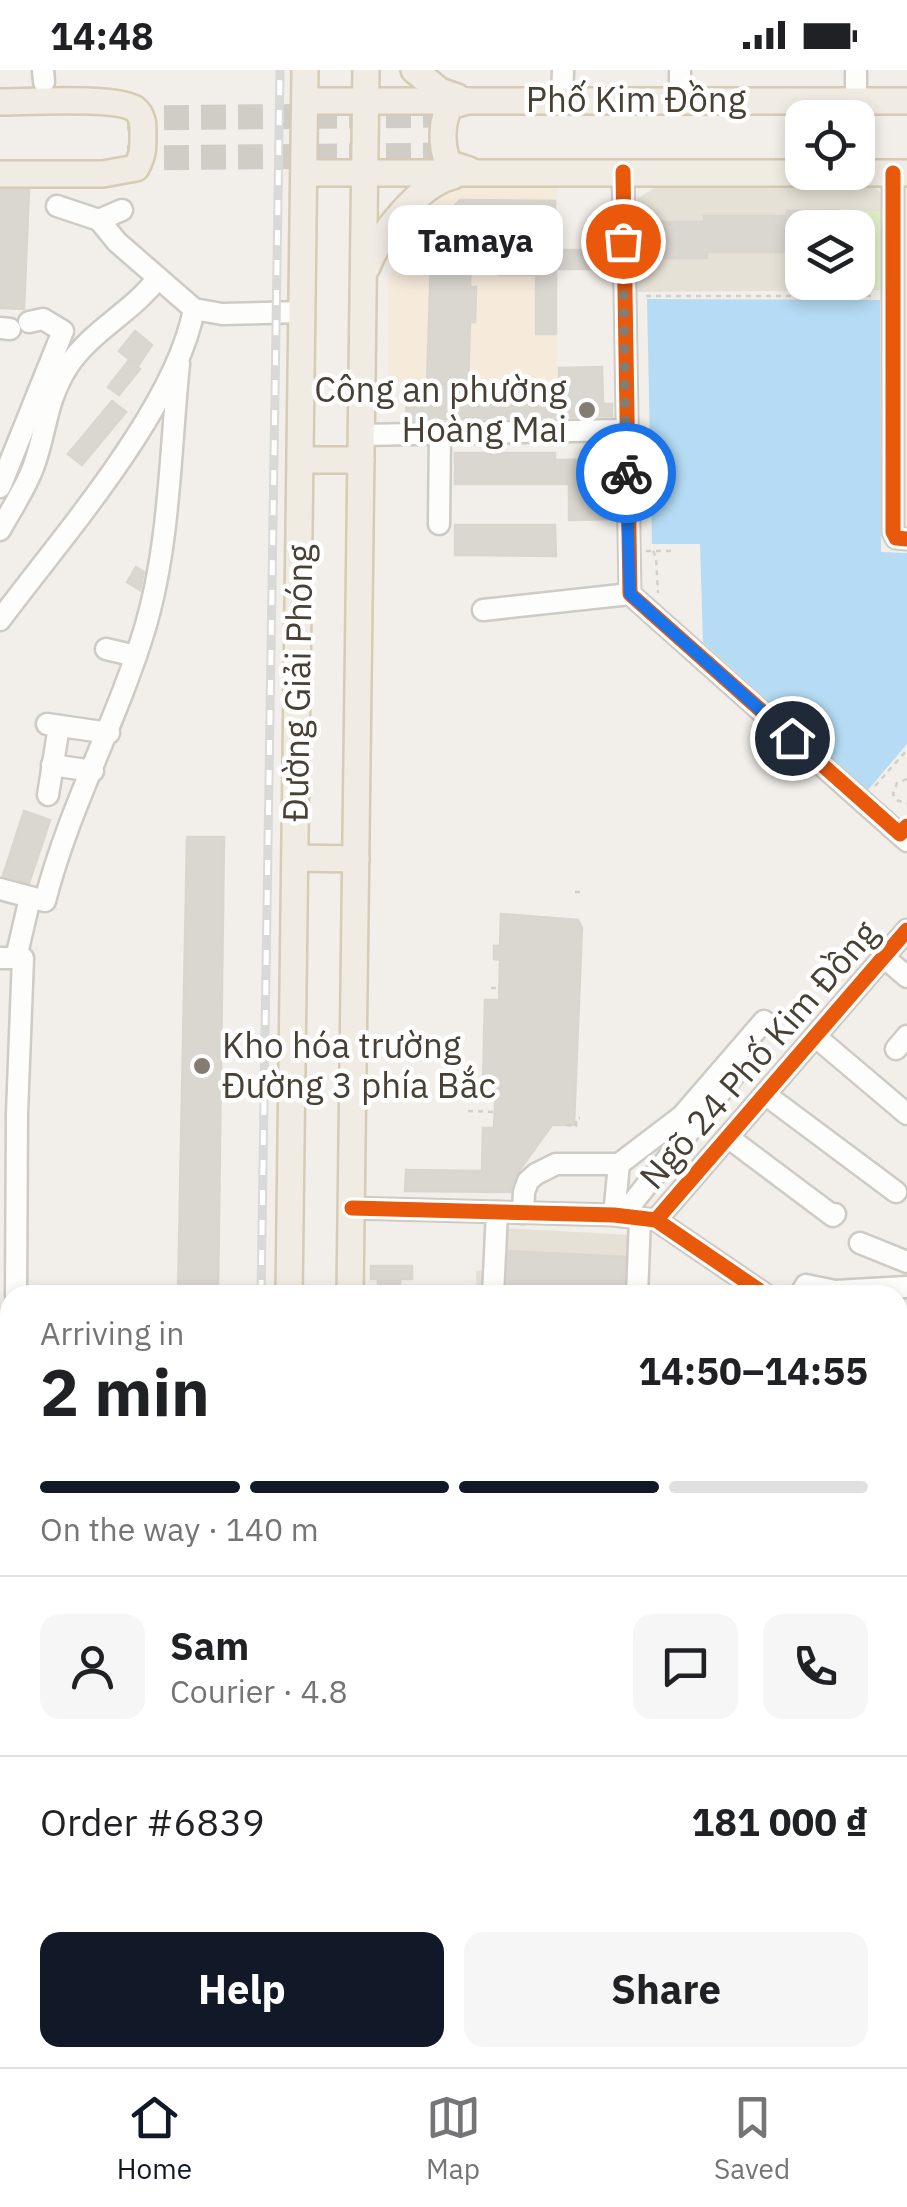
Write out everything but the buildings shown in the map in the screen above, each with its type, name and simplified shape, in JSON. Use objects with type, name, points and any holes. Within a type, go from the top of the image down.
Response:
[{"type":"main road","name":"Đường Giải Phóng","points":[[289,1285],[305,70]]},
{"type":"main road","name":"Đường Giải Phóng","points":[[350,1285],[366,70]]},
{"type":"main road","points":[[414,70],[440,92],[482,100]]},
{"type":"main road","points":[[482,100],[450,106],[444,118],[444,152],[448,162],[457,168],[483,172]]},
{"type":"main road","name":"Phố Kim Đồng","points":[[305,101],[785,101]]},
{"type":"main road","name":"Phố Kim Đồng","points":[[875,101],[907,101]]},
{"type":"main road","points":[[0,102],[102,102],[130,106],[139,112],[143,122],[143,156],[136,168],[103,174],[0,174]]},
{"type":"main road","points":[[456,115],[907,117]]},
{"type":"main road","points":[[0,118],[127,118]]},
{"type":"main road","points":[[456,155],[785,156]]},
{"type":"main road","points":[[0,158],[127,158]]},
{"type":"main road","points":[[875,161],[902,168]]},
{"type":"main road","name":"Phố Kim Đồng","points":[[304,173],[902,168]]},
{"type":"main road","points":[[364,279],[380,241],[429,186],[441,179],[483,172]]},
{"type":"main road","points":[[301,460],[362,447]]},
{"type":"main road","points":[[295,864],[356,865]]},
{"type":"street","points":[[562,100],[563,70]]},
{"type":"street","points":[[680,70],[680,100]]},
{"type":"street","points":[[856,70],[856,100]]},
{"type":"street","points":[[902,168],[893,532],[896,538],[907,539]]},
{"type":"street","points":[[622,172],[630,594],[905,834]]},
{"type":"street","points":[[57,206],[99,220],[116,242],[194,309],[222,314],[303,312]]},
{"type":"street","points":[[99,220],[122,210]]},
{"type":"street","points":[[0,530],[33,468],[52,392],[72,360],[143,297],[157,279]]},
{"type":"street","points":[[0,620],[124,454],[179,364],[194,309]]},
{"type":"street","points":[[0,486],[7,449],[63,331],[42,318],[13,326]]},
{"type":"street","points":[[0,889],[45,901],[52,873],[136,656],[156,585],[179,364]]},
{"type":"street","points":[[362,447],[440,434],[625,430]]},
{"type":"street","points":[[439,524],[440,434]]},
{"type":"street","points":[[483,610],[630,594]]},
{"type":"street","points":[[106,649],[136,656]]},
{"type":"street","points":[[48,796],[53,725],[109,733]]},
{"type":"street","points":[[52,766],[93,771]]},
{"type":"street","points":[[11,1285],[8,1113],[13,958],[30,898]]},
{"type":"street","name":"Ngõ 24 Phố Kim Đồng","points":[[633,1217],[729,1138],[907,930]]},
{"type":"street","points":[[885,958],[907,977]]},
{"type":"street","points":[[523,1212],[528,1181],[536,1174],[556,1164],[619,1164],[661,1131],[672,1110],[764,1013],[761,1040],[633,1217]]},
{"type":"street","points":[[816,1037],[907,1114]]},
{"type":"street","points":[[766,1095],[896,1192]]},
{"type":"street","points":[[729,1138],[833,1216],[836,1214]]},
{"type":"street","points":[[619,1164],[633,1217],[636,1285]]},
{"type":"street","points":[[352,1208],[633,1217],[749,1285]]},
{"type":"street","points":[[493,1285],[497,1212]]},
{"type":"street","points":[[860,1243],[907,1262]]},
{"type":"path","points":[[632,296],[884,296]]},
{"type":"path","points":[[640,551],[676,551]]},
{"type":"path","points":[[653,551],[656,600]]},
{"type":"path","points":[[866,796],[907,750]]},
{"type":"path","points":[[900,758],[907,763]]},
{"type":"path","points":[[907,779],[897,783],[893,794],[896,800],[907,803]]},
{"type":"path","points":[[574,892],[580,892]]},
{"type":"path","points":[[491,988],[499,988]]},
{"type":"path","points":[[468,1111],[494,1112]]},
{"type":"path","points":[[566,1125],[576,1126],[576,1118],[580,1118]]},
{"type":"shaded area","points":[[662,183],[785,183],[785,190],[875,188],[884,195],[885,290],[875,290],[875,210],[785,210],[785,291],[635,292],[637,199]]},
{"type":"shaded area","points":[[557,184],[557,384],[388,382],[388,281],[440,191],[450,185]]},
{"type":"shaded area","points":[[486,1227],[649,1236],[647,1285],[477,1285],[476,1271],[486,1269]]},
{"type":"green space","points":[[875,211],[883,211],[884,289],[875,289]]},
{"type":"water","points":[[647,299],[880,300],[881,552],[907,553],[907,744],[868,790],[703,642],[700,544],[652,544]]},
{"type":"tunnel","points":[[127,118],[456,115]]},
{"type":"tunnel","points":[[127,158],[456,155]]},
{"type":"railway","points":[[261,1285],[280,70]]},
{"type":"cycle path","points":[[623,172],[630,594],[900,834],[907,826]]},
{"type":"cycle path","points":[[893,173],[893,532],[896,538],[907,539]]},
{"type":"cycle path","points":[[656,1220],[907,930]]},
{"type":"cycle path","points":[[352,1208],[614,1215],[656,1220],[751,1285]]},
{"type":"way so far","points":[[623,241],[626,473]]},
{"type":"place","name":"Tamaya","points":[[623,241]]},
{"type":"place","name":"Công an phường Hoàng Mai","points":[[587,410]]},
{"type":"place","name":"Kho hóa trường Đường 3 phía Bắc","points":[[202,1066]]},
{"type":"route","points":[[626,473],[630,594],[792,738]]}]
